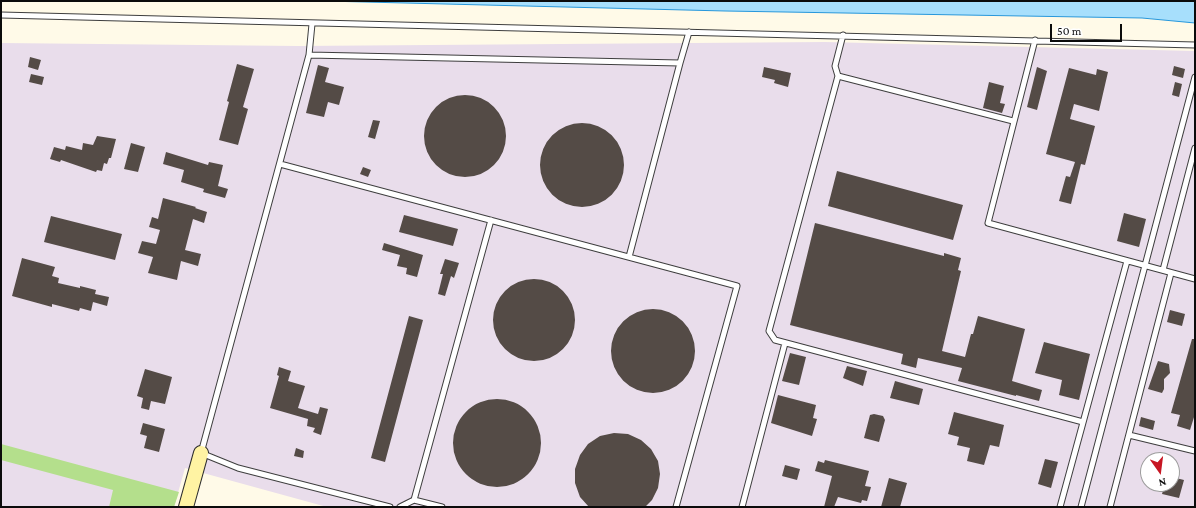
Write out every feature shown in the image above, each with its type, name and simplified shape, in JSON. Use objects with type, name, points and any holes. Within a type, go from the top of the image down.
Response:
[{"type":"street","points":[[186,507],[200,453]]},
{"type":"lane","points":[[1,15],[312,24],[1195,44]]},
{"type":"lane","points":[[312,24],[309,55],[200,453],[238,468],[390,507]]},
{"type":"lane","points":[[629,257],[689,32]]},
{"type":"lane","points":[[843,35],[835,66],[838,76],[769,331],[775,340],[1083,422]]},
{"type":"lane","points":[[1035,40],[988,223],[1195,279]]},
{"type":"lane","points":[[309,55],[680,63]]},
{"type":"lane","points":[[838,76],[1013,122]]},
{"type":"lane","points":[[1081,507],[1195,77]]},
{"type":"lane","points":[[1163,270],[1195,148]]},
{"type":"lane","points":[[280,164],[737,286],[676,507]]},
{"type":"lane","points":[[414,500],[491,220]]},
{"type":"lane","points":[[1060,507],[1127,261]]},
{"type":"lane","points":[[1110,507],[1171,272]]},
{"type":"lane","points":[[742,507],[785,342]]},
{"type":"lane","points":[[1129,435],[1195,451]]},
{"type":"lane","points":[[400,507],[414,500],[442,507]]},
{"type":"shaded area","points":[[825,42],[1195,51],[1195,507],[327,507],[185,468],[174,507],[1,507],[1,43],[298,46]]},
{"type":"green space","points":[[1,444],[179,492],[174,507],[109,507],[113,490],[1,460]]},
{"type":"water","points":[[325,1],[1195,1],[1195,23],[1142,18],[725,11]]},
{"type":"building","points":[[30,57],[41,60],[38,70],[28,67]]},
{"type":"building","points":[[237,64],[254,69],[243,107],[248,109],[238,145],[219,140],[229,102],[227,101]]},
{"type":"building","points":[[318,65],[329,68],[325,82],[344,87],[339,105],[328,102],[324,117],[306,113]]},
{"type":"building","points":[[1174,66],[1185,69],[1183,78],[1172,75]]},
{"type":"building","points":[[764,67],[791,73],[788,87],[774,83],[775,80],[762,77]]},
{"type":"building","points":[[1037,67],[1047,71],[1037,110],[1027,107]]},
{"type":"building","points":[[1069,68],[1096,75],[1097,69],[1108,72],[1099,111],[1074,104],[1070,119],[1095,126],[1085,165],[1081,164],[1071,204],[1059,201],[1066,176],[1070,177],[1075,162],[1046,154]]},
{"type":"building","points":[[31,74],[44,77],[42,85],[29,82]]},
{"type":"building","points":[[989,82],[1004,86],[1000,103],[1005,104],[1002,113],[983,108]]},
{"type":"building","points":[[1175,82],[1182,84],[1179,97],[1172,95]]},
{"type":"building","points":[[465,95],[481,98],[494,107],[503,120],[506,136],[503,152],[494,165],[481,174],[465,177],[449,174],[436,165],[427,152],[424,136],[427,120],[436,107],[449,98]]},
{"type":"building","points":[[373,120],[380,121],[375,139],[368,137]]},
{"type":"building","points":[[574,123],[590,123],[606,130],[617,141],[624,157],[624,173],[621,181],[612,195],[606,200],[590,207],[574,207],[558,200],[547,189],[540,173],[540,157],[547,141],[558,130]]},
{"type":"building","points":[[97,136],[116,139],[111,158],[109,158],[107,164],[104,163],[102,171],[97,170],[96,172],[61,160],[60,162],[50,159],[54,147],[65,150],[66,146],[82,150],[83,143],[93,145]]},
{"type":"building","points":[[131,143],[145,147],[138,172],[124,169]]},
{"type":"building","points":[[166,152],[208,165],[209,162],[223,165],[218,186],[228,189],[225,198],[203,192],[204,189],[181,182],[184,170],[163,164]]},
{"type":"building","points":[[363,167],[371,170],[368,177],[360,174]]},
{"type":"building","points":[[837,171],[963,205],[953,240],[828,206]]},
{"type":"building","points":[[163,198],[196,207],[195,208],[207,212],[204,223],[193,219],[185,250],[201,254],[198,266],[181,261],[177,280],[148,273],[153,257],[138,253],[142,241],[156,244],[160,230],[149,227],[152,217],[158,219]]},
{"type":"building","points":[[1124,213],[1146,219],[1139,247],[1117,241]]},
{"type":"building","points":[[404,215],[458,229],[453,246],[399,232]]},
{"type":"building","points":[[51,216],[122,234],[115,260],[44,242]]},
{"type":"building","points":[[815,223],[944,256],[944,253],[961,258],[958,270],[961,271],[942,351],[965,357],[971,334],[973,334],[978,316],[1025,329],[1012,381],[1042,390],[1039,401],[958,381],[962,368],[918,358],[916,368],[901,364],[903,354],[790,325]]},
{"type":"building","points":[[384,243],[423,255],[417,277],[406,274],[407,268],[397,266],[400,255],[382,250]]},
{"type":"building","points":[[22,258],[55,267],[52,276],[59,278],[58,283],[96,290],[95,294],[109,297],[107,306],[93,302],[91,311],[80,308],[79,311],[52,304],[52,307],[12,296]]},
{"type":"building","points":[[445,259],[459,263],[454,278],[451,276],[445,296],[438,294],[443,274],[440,274]]},
{"type":"building","points":[[534,279],[550,282],[563,291],[572,304],[575,320],[572,336],[563,349],[550,358],[534,361],[518,358],[505,349],[496,336],[493,320],[496,304],[505,291],[518,282]]},
{"type":"building","points":[[653,309],[669,312],[683,321],[692,335],[695,351],[692,367],[683,381],[669,390],[653,393],[637,390],[623,381],[614,367],[611,351],[614,335],[623,321],[637,312]]},
{"type":"building","points":[[1170,310],[1185,314],[1182,326],[1167,322]]},
{"type":"building","points":[[409,316],[423,320],[385,462],[371,458]]},
{"type":"building","points":[[1192,339],[1195,339],[1195,414],[1190,430],[1177,426],[1180,415],[1171,413]]},
{"type":"building","points":[[1044,342],[1090,354],[1079,400],[1059,395],[1062,380],[1035,373]]},
{"type":"building","points":[[790,353],[806,357],[799,385],[782,381]]},
{"type":"building","points":[[1158,361],[1169,364],[1170,373],[1164,379],[1164,389],[1162,393],[1148,389]]},
{"type":"building","points":[[847,366],[867,371],[863,386],[843,378]]},
{"type":"building","points":[[279,367],[291,371],[288,381],[305,386],[298,408],[318,414],[320,407],[328,409],[321,435],[313,432],[315,428],[307,426],[308,419],[270,408],[279,376],[277,375]]},
{"type":"building","points":[[145,369],[172,377],[165,404],[151,401],[149,410],[141,408],[143,398],[137,396]]},
{"type":"building","points":[[895,381],[923,389],[919,405],[890,398]]},
{"type":"building","points":[[778,395],[816,405],[813,418],[817,419],[812,436],[771,423]]},
{"type":"building","points":[[497,399],[514,403],[528,412],[537,426],[541,443],[537,460],[528,474],[514,483],[497,487],[480,483],[466,474],[457,460],[453,443],[457,426],[466,412],[480,403]]},
{"type":"building","points":[[954,412],[1004,425],[999,447],[990,445],[984,465],[967,461],[970,448],[957,445],[959,437],[948,434]]},
{"type":"building","points":[[874,414],[883,416],[885,420],[879,442],[864,438],[870,415]]},
{"type":"building","points":[[1141,417],[1155,421],[1153,430],[1139,426]]},
{"type":"building","points":[[143,423],[165,429],[159,452],[144,448],[147,436],[140,434]]},
{"type":"building","points":[[614,433],[628,434],[641,440],[651,449],[658,461],[660,474],[658,488],[652,500],[645,507],[589,507],[580,497],[575,483],[575,469],[580,455],[588,444],[600,436]]},
{"type":"building","points":[[296,448],[304,451],[303,458],[294,456]]},
{"type":"building","points":[[1045,459],[1058,462],[1051,488],[1038,484]]},
{"type":"building","points":[[825,460],[869,471],[865,486],[871,487],[867,501],[862,500],[861,503],[838,497],[834,507],[824,507],[832,476],[815,471],[818,461],[824,463]]},
{"type":"building","points":[[785,465],[800,469],[797,480],[782,476]]},
{"type":"building","points":[[889,478],[907,483],[900,507],[881,507]]},
{"type":"building","points":[[1180,479],[1184,480],[1179,498],[1162,494],[1163,492],[1180,492]]}]
